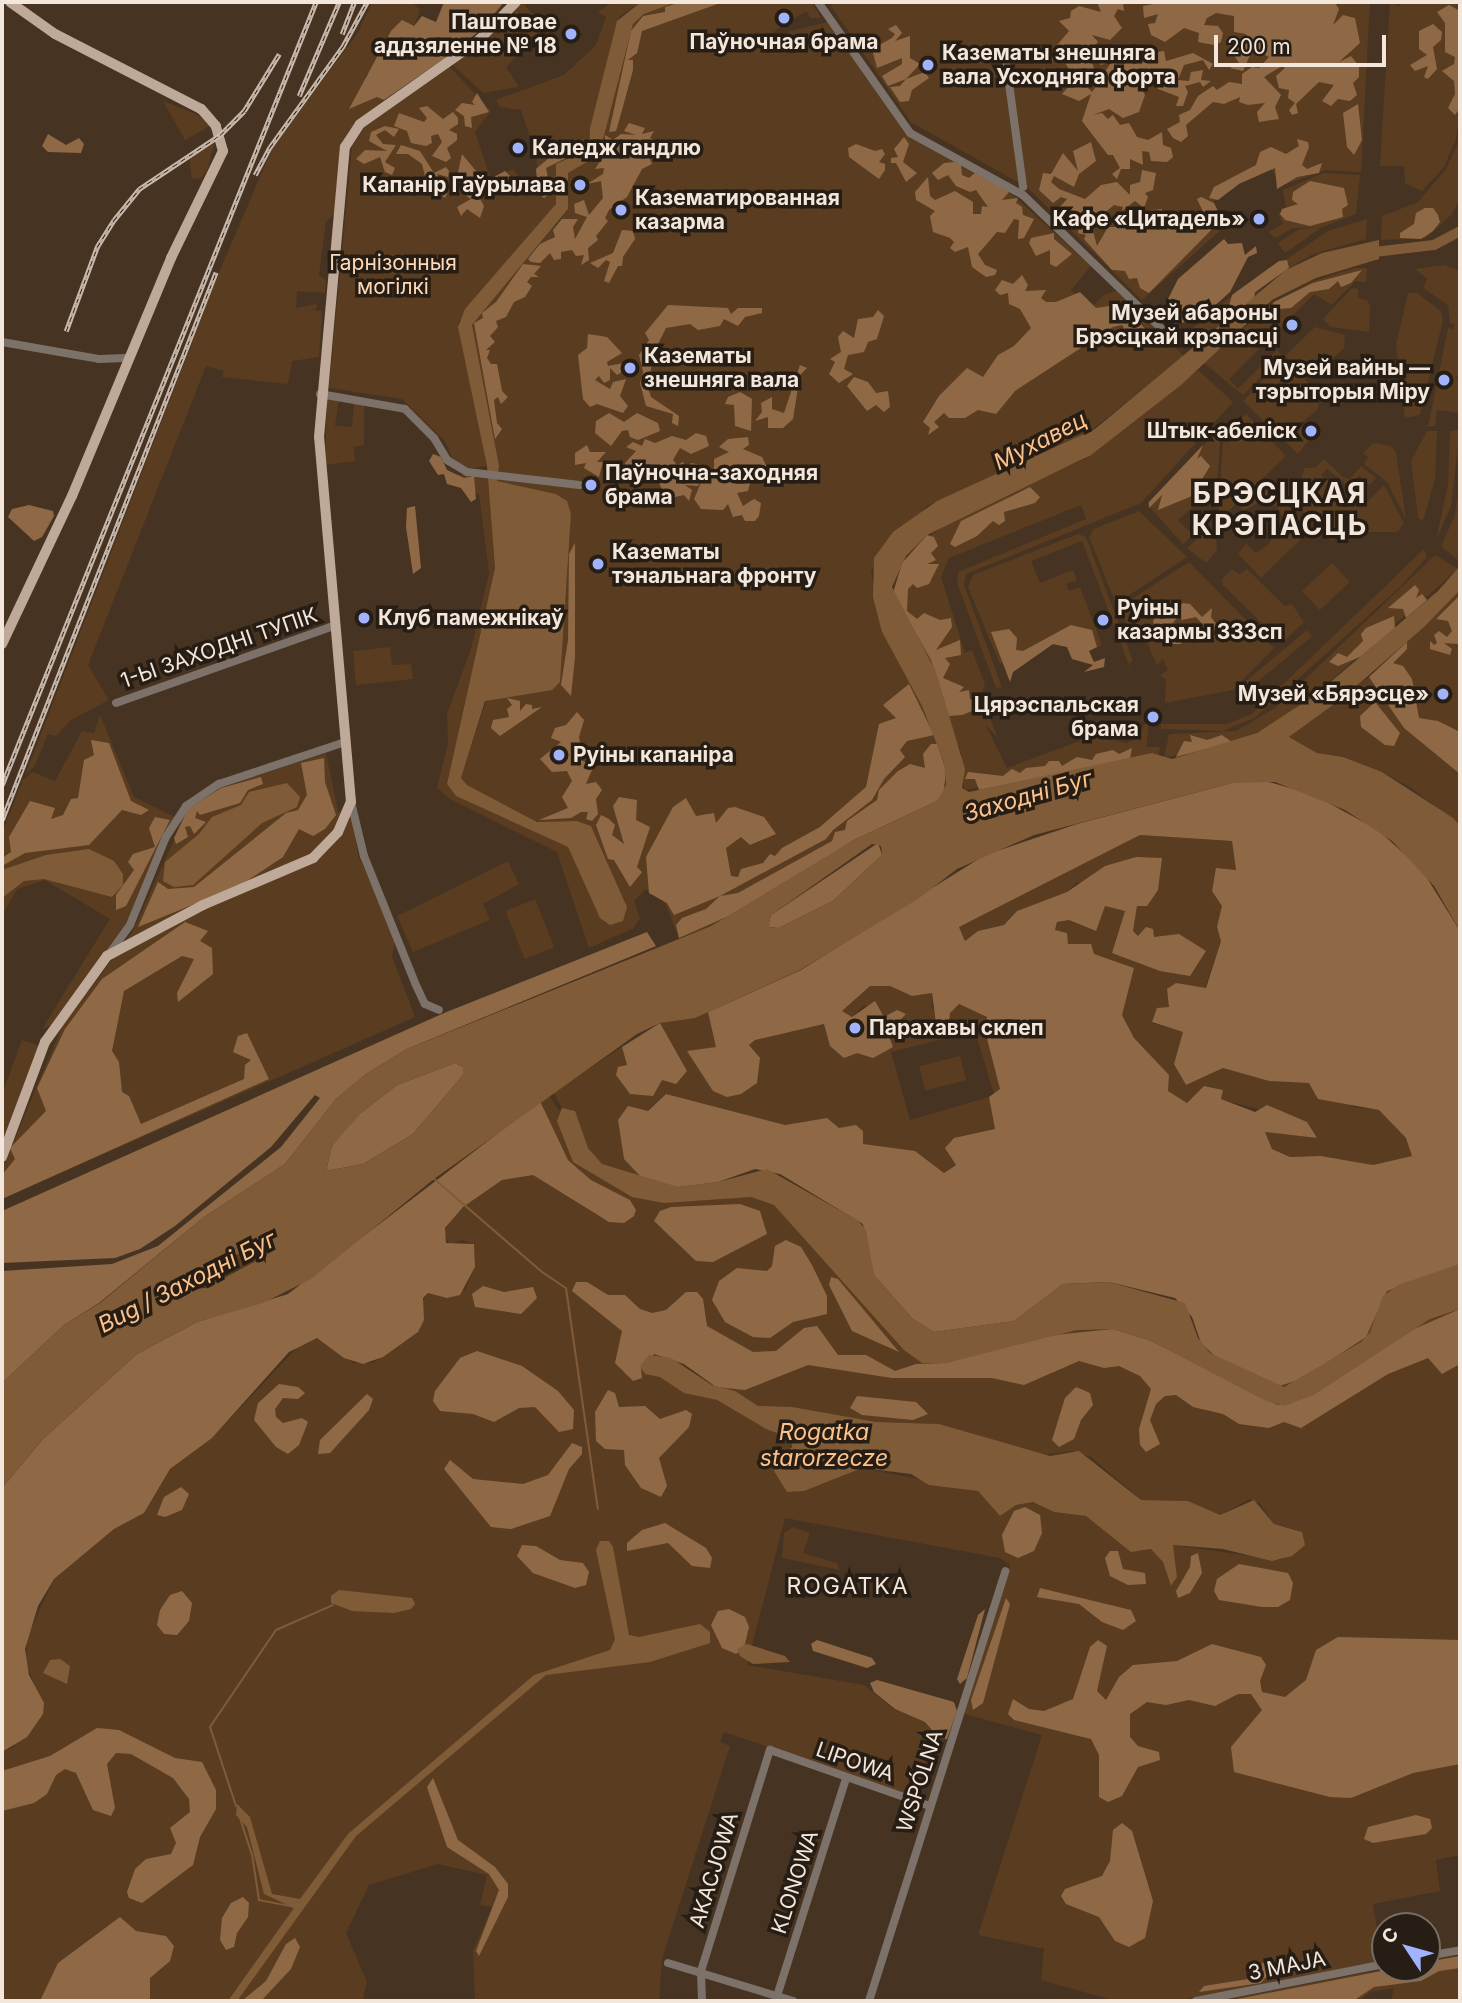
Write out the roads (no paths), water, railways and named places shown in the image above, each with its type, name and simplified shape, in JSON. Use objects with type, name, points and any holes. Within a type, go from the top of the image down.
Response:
[{"type":"main road","points":[[2,644],[77,484],[124,376],[126,358],[199,195],[223,152],[220,135],[201,109],[67,40],[10,2]]},
{"type":"main road","points":[[2,1157],[45,1042],[107,956],[138,938],[313,859],[338,832],[350,797],[319,455],[320,394],[348,140],[368,118],[480,40],[516,2]]},
{"type":"street","points":[[818,2],[910,133],[1023,195],[1176,343]]},
{"type":"street","points":[[1006,61],[1023,187]]},
{"type":"street","points":[[2,342],[99,359],[126,358]]},
{"type":"street","points":[[320,394],[405,409],[455,467],[579,485]]},
{"type":"street","name":"1-Ы ЗАХОДНІ ТУПІК","points":[[116,703],[334,626]]},
{"type":"street","points":[[107,956],[130,925],[166,837],[186,806],[219,784],[345,742]]},
{"type":"street","points":[[350,797],[364,856],[415,983],[425,1004],[439,1010]]},
{"type":"street","points":[[130,925],[138,938]]},
{"type":"street","name":"WSPÓLNA","points":[[869,2001],[1005,1571]]},
{"type":"street","name":"LIPOWA","points":[[770,1750],[846,1779],[930,1806]]},
{"type":"street","name":"AKACJOWA","points":[[702,2001],[701,1971],[770,1750]]},
{"type":"street","name":"KLONOWA","points":[[777,1996],[846,1779]]},
{"type":"street","points":[[1441,1953],[1460,1950]]},
{"type":"street","points":[[668,1963],[793,2001]]},
{"type":"street","name":"3 MAJA","points":[[1196,2001],[1371,1968]]},
{"type":"water","points":[[641,2],[676,2],[644,14],[633,24],[599,155],[568,173],[568,209],[472,325],[499,466],[497,481],[556,494],[567,501],[571,514],[560,682],[552,690],[485,701],[461,778],[467,785],[537,822],[577,821],[591,826],[627,907],[623,921],[610,925],[600,918],[568,847],[456,796],[447,784],[495,568],[487,466],[458,327],[465,309],[556,204],[556,164],[589,149],[590,128],[617,21]]},
{"type":"water","points":[[1379,240],[1379,259],[1316,278],[1272,300],[1181,385],[1091,455],[927,535],[906,556],[892,587],[936,672],[965,769],[962,788],[969,792],[1152,753],[1172,759],[1257,733],[1314,696],[1438,591],[1460,566],[1460,590],[1425,626],[1345,696],[1289,737],[1317,753],[1343,757],[1382,772],[1453,818],[1460,826],[1460,931],[1434,886],[1392,841],[1345,810],[1275,782],[1232,783],[1034,835],[957,869],[918,899],[800,970],[695,1018],[660,1023],[637,1034],[434,1179],[311,1279],[263,1303],[197,1322],[137,1354],[43,1439],[2,1488],[2,1383],[64,1325],[100,1303],[204,1217],[285,1164],[336,1099],[366,1074],[407,1049],[711,926],[854,840],[937,801],[946,785],[944,763],[922,706],[882,632],[873,597],[874,558],[893,532],[937,501],[1095,429],[1286,270],[1322,253]],"holes":[[[872,844],[881,846],[882,855],[833,901],[779,928],[768,927],[771,915]],[[455,1063],[463,1067],[463,1075],[413,1134],[363,1164],[326,1171],[332,1146],[362,1112],[397,1085]],[[257,1242],[268,1248],[258,1260],[205,1288],[195,1289],[209,1272]]]},
{"type":"water","points":[[287,783],[300,797],[297,807],[262,823],[193,885],[174,887],[163,881],[165,862],[199,834],[212,817],[241,805],[249,792]]},
{"type":"water","points":[[89,849],[114,861],[123,874],[123,885],[112,897],[44,879],[24,881],[2,898],[2,870],[46,855]]},
{"type":"water","points":[[562,1108],[575,1111],[588,1148],[602,1164],[678,1187],[718,1182],[767,1169],[857,1220],[866,1230],[874,1275],[913,1319],[934,1332],[1014,1321],[1063,1284],[1109,1282],[1185,1303],[1198,1338],[1210,1353],[1284,1387],[1361,1342],[1370,1332],[1383,1296],[1398,1285],[1460,1264],[1460,1309],[1430,1319],[1313,1395],[1285,1406],[1266,1401],[1151,1341],[1113,1329],[1077,1330],[946,1363],[922,1363],[904,1350],[774,1205],[751,1197],[664,1203],[632,1197],[573,1162],[557,1121]]},
{"type":"water","name":"Rogatka starorzecze","points":[[649,1355],[671,1358],[712,1385],[735,1391],[758,1406],[792,1407],[876,1422],[939,1424],[1050,1456],[1079,1451],[1141,1500],[1188,1501],[1220,1515],[1254,1500],[1274,1524],[1302,1532],[1305,1545],[1292,1556],[1272,1561],[1223,1549],[1173,1545],[1177,1577],[1171,1586],[1163,1562],[1151,1549],[1131,1552],[1086,1516],[1054,1512],[1033,1502],[1016,1505],[1000,1516],[978,1491],[929,1485],[911,1474],[862,1468],[804,1491],[787,1492],[774,1471],[777,1461],[792,1447],[790,1438],[766,1429],[717,1400],[684,1393],[660,1377],[645,1374],[640,1366]]},
{"type":"water","points":[[600,1541],[609,1541],[613,1547],[629,1635],[639,1637],[700,1624],[710,1632],[710,1643],[650,1662],[546,1675],[356,1836],[237,2001],[228,2001],[294,1908],[264,1894],[247,1827],[236,1815],[237,1804],[250,1817],[272,1894],[300,1899],[348,1834],[534,1675],[610,1650],[615,1639],[596,1550]]},
{"type":"water","points":[[339,1590],[412,1598],[415,1604],[411,1609],[394,1613],[352,1611],[331,1603],[331,1596]]},
{"type":"water","points":[[747,1644],[785,1656],[790,1662],[753,1664],[740,1656],[737,1649]]},
{"type":"water","points":[[60,1659],[70,1666],[67,1684],[43,1673],[50,1660]]},
{"type":"waterway","name":"Мухавец","points":[[1366,253],[1434,245],[1460,231]]},
{"type":"waterway","points":[[432,1177],[542,1272],[566,1288],[598,1509]]},
{"type":"waterway","points":[[236,1806],[210,1727],[276,1630],[333,1605]]},
{"type":"waterway","points":[[240,1818],[252,1854],[259,1900],[294,1907]]},
{"type":"railway","points":[[2,785],[316,2]]},
{"type":"railway","points":[[299,96],[339,2]]},
{"type":"railway","points":[[342,34],[354,2]]},
{"type":"railway","points":[[255,175],[270,147],[343,46],[367,2]]},
{"type":"railway","points":[[66,331],[97,247],[114,220],[139,189],[220,135],[244,111],[279,54]]},
{"type":"railway","points":[[2,820],[216,272]]},
{"type":"place","name":"Паўночная брама","points":[[784,18]]},
{"type":"place","name":"Паштовае аддзяленне № 18","points":[[571,34]]},
{"type":"place","name":"Казематы знешняга вала Усходняга форта","points":[[928,65]]},
{"type":"place","name":"Каледж гандлю","points":[[518,148]]},
{"type":"place","name":"Капанір Гаўрылава","points":[[580,185]]},
{"type":"place","name":"Казематированная казарма","points":[[621,210]]},
{"type":"place","name":"Кафе «Цитадель»","points":[[1259,219]]},
{"type":"place","name":"Музей абароны Брэсцкай крэпасці","points":[[1292,325]]},
{"type":"place","name":"Казематы знешняга вала","points":[[630,368]]},
{"type":"place","name":"Музей вайны — тэрыторыя Міру","points":[[1444,380]]},
{"type":"place","name":"Штык-абеліск","points":[[1311,431]]},
{"type":"place","name":"Паўночна-заходняя брама","points":[[591,485]]},
{"type":"place","name":"Казематы тэнальнага фронту","points":[[598,564]]},
{"type":"place","name":"Клуб памежнікаў","points":[[364,618]]},
{"type":"place","name":"Руіны казармы 333сп","points":[[1103,620]]},
{"type":"place","name":"Музей «Бярэсце»","points":[[1443,694]]},
{"type":"place","name":"Цярэспальская брама","points":[[1153,717]]},
{"type":"place","name":"Руіны капаніра","points":[[559,755]]},
{"type":"place","name":"Парахавы склеп","points":[[855,1028]]},
{"type":"district","name":"БРЭСЦКАЯ КРЭПАСЦЬ","points":[[1280,509]]},
{"type":"district","name":"ROGATKA","points":[[848,1586]]},
{"type":"park label","name":"Гарнізонныя могілкі","points":[[393,275]]},
{"type":"water label","name":"Заходні Буг","points":[[1028,796]]},
{"type":"water label","name":"Bug / Заходні Буг","points":[[187,1282]]}]
